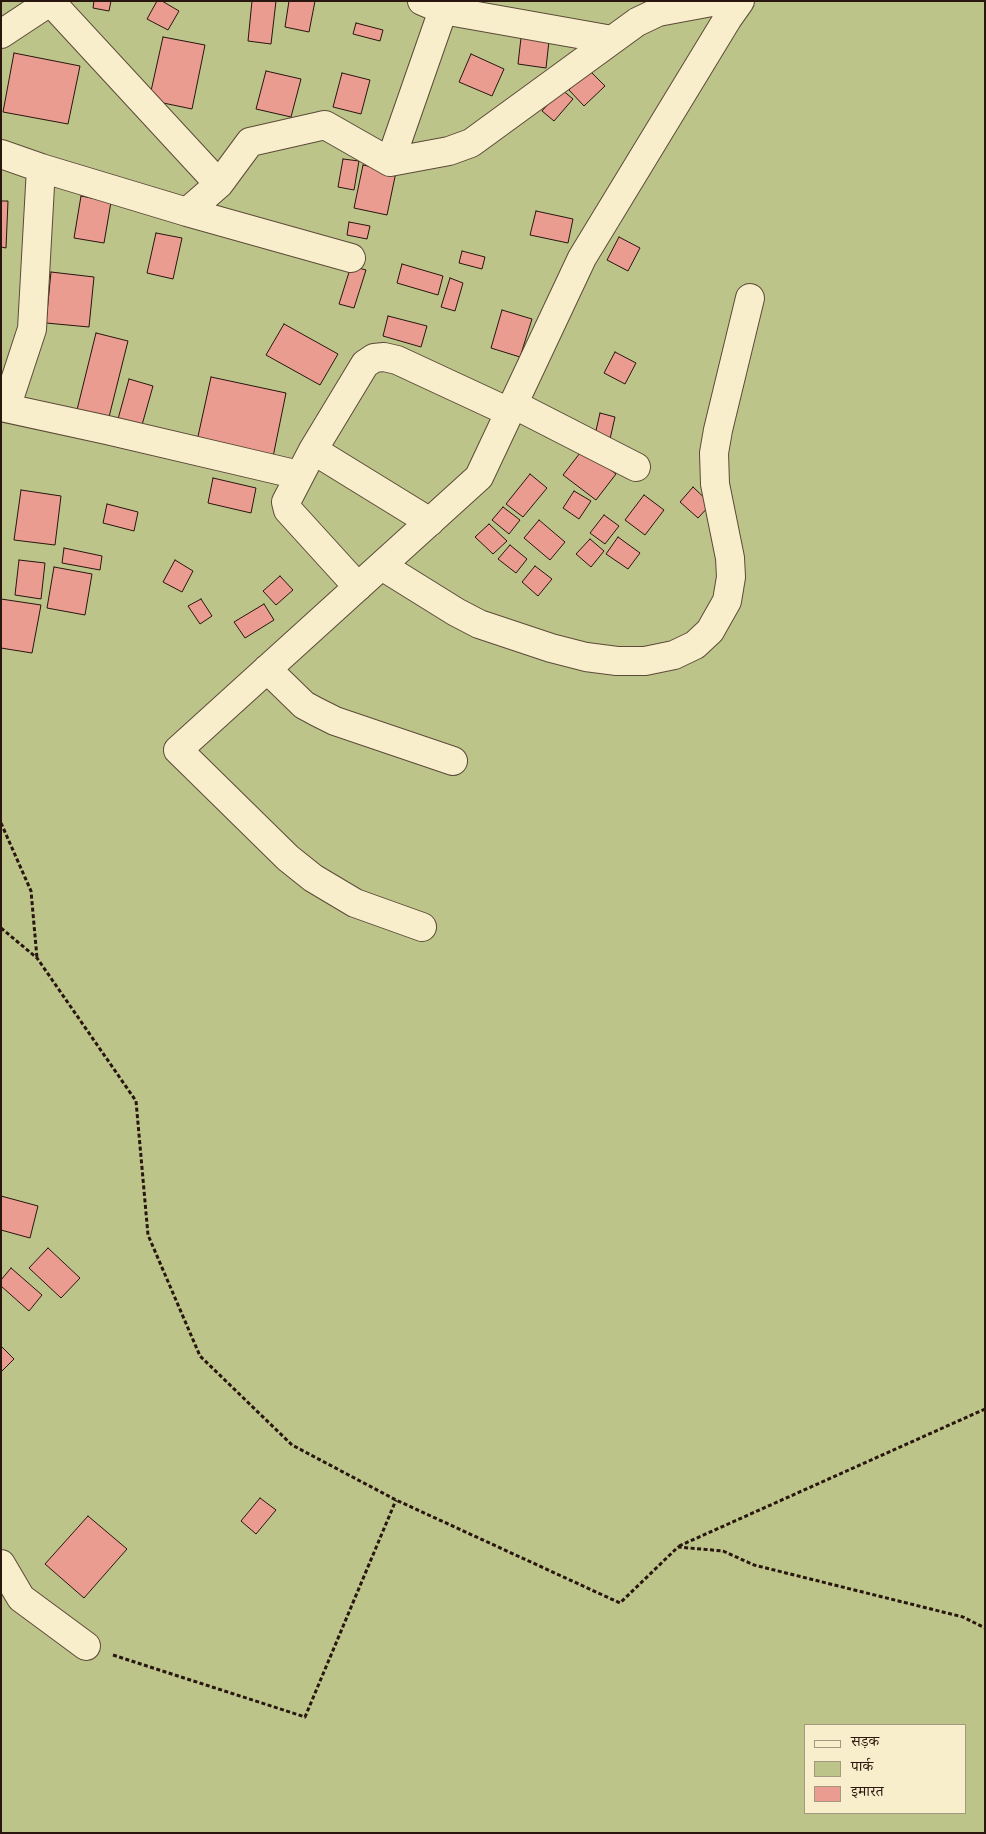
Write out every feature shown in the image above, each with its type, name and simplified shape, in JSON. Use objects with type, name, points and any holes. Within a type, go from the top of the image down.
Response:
[{"type":"street","points":[[1,34],[51,1],[219,184]]},
{"type":"street","points":[[187,212],[219,184],[250,142],[325,125],[390,162],[449,151],[471,143],[637,22],[658,12],[717,1]]},
{"type":"street","points":[[422,927],[355,903],[313,878],[288,858],[178,750],[479,478],[582,258],[740,1]]},
{"type":"street","points":[[390,162],[432,6],[612,40]]},
{"type":"street","points":[[1,154],[187,212],[351,258]]},
{"type":"street","points":[[41,168],[32,329],[4,408],[299,475]]},
{"type":"street","points":[[382,566],[456,612],[479,624],[586,657],[617,661],[645,661],[674,655],[695,645],[710,631],[727,601],[731,577],[730,558],[715,484],[714,453],[750,298]]},
{"type":"street","points":[[358,587],[288,510],[286,502],[313,450],[365,364],[374,358],[384,357],[397,360],[511,408],[636,468]]},
{"type":"street","points":[[313,450],[430,522]]},
{"type":"street","points":[[267,669],[304,705],[335,721],[453,761]]},
{"type":"street","points":[[1,1564],[22,1598],[86,1646]]},
{"type":"path","points":[[1,823],[31,891],[37,958]]},
{"type":"path","points":[[1,928],[37,958],[136,1101],[148,1235],[200,1356],[292,1445],[396,1500],[620,1603],[678,1547],[985,1409]]},
{"type":"path","points":[[86,1646],[305,1717],[396,1500]]},
{"type":"path","points":[[678,1547],[723,1551],[754,1564],[963,1617],[985,1628]]},
{"type":"green space","points":[[1,1],[985,1],[985,1833],[1,1833]]},
{"type":"building","points":[[94,1],[111,1],[109,11],[93,8]]},
{"type":"building","points":[[157,1],[162,1],[179,11],[168,30],[147,19]]},
{"type":"building","points":[[252,1],[276,1],[271,44],[248,41]]},
{"type":"building","points":[[289,1],[315,1],[309,32],[285,27]]},
{"type":"building","points":[[356,23],[383,30],[380,41],[353,34]]},
{"type":"building","points":[[522,29],[550,32],[546,68],[518,64]]},
{"type":"building","points":[[163,37],[205,45],[192,109],[149,100]]},
{"type":"building","points":[[14,53],[80,66],[68,124],[3,112]]},
{"type":"building","points":[[471,54],[504,69],[492,96],[459,82]]},
{"type":"building","points":[[589,70],[605,86],[584,106],[569,90]]},
{"type":"building","points":[[266,71],[301,79],[291,117],[256,109]]},
{"type":"building","points":[[342,73],[370,80],[361,114],[333,107]]},
{"type":"building","points":[[561,89],[573,99],[554,121],[542,111]]},
{"type":"building","points":[[343,159],[359,161],[354,190],[338,187]]},
{"type":"building","points":[[363,165],[396,172],[387,215],[354,208]]},
{"type":"building","points":[[81,196],[111,202],[104,243],[74,238]]},
{"type":"building","points":[[1,201],[8,201],[6,248],[1,247]]},
{"type":"building","points":[[536,211],[573,219],[568,243],[530,235]]},
{"type":"building","points":[[349,222],[370,226],[367,239],[347,235]]},
{"type":"building","points":[[156,233],[182,238],[173,279],[147,273]]},
{"type":"building","points":[[619,237],[640,248],[628,271],[607,260]]},
{"type":"building","points":[[462,251],[485,257],[482,269],[459,263]]},
{"type":"building","points":[[402,264],[443,276],[438,295],[397,283]]},
{"type":"building","points":[[351,266],[366,270],[354,308],[339,304]]},
{"type":"building","points":[[51,272],[94,277],[89,327],[46,323]]},
{"type":"building","points":[[450,278],[463,283],[455,311],[441,307]]},
{"type":"building","points":[[502,310],[532,319],[520,357],[491,348]]},
{"type":"building","points":[[388,316],[427,326],[421,347],[383,336]]},
{"type":"building","points":[[284,324],[338,354],[320,385],[266,355]]},
{"type":"building","points":[[96,333],[128,341],[107,425],[75,418]]},
{"type":"building","points":[[615,352],[636,363],[625,384],[604,373]]},
{"type":"building","points":[[211,377],[286,393],[273,457],[197,441]]},
{"type":"building","points":[[129,379],[153,386],[142,425],[118,419]]},
{"type":"building","points":[[600,413],[615,417],[610,439],[595,435]]},
{"type":"building","points":[[583,449],[616,474],[596,500],[563,475]]},
{"type":"building","points":[[530,474],[547,488],[523,517],[506,504]]},
{"type":"building","points":[[213,478],[256,488],[251,513],[208,503]]},
{"type":"building","points":[[693,487],[711,504],[698,518],[680,502]]},
{"type":"building","points":[[21,490],[61,496],[55,545],[14,540]]},
{"type":"building","points":[[574,491],[591,501],[579,519],[563,508]]},
{"type":"building","points":[[644,495],[664,510],[645,535],[625,520]]},
{"type":"building","points":[[107,504],[138,512],[134,531],[103,523]]},
{"type":"building","points":[[503,507],[520,520],[509,534],[492,520]]},
{"type":"building","points":[[604,515],[619,526],[605,544],[590,533]]},
{"type":"building","points":[[539,520],[565,542],[550,560],[524,538]]},
{"type":"building","points":[[489,524],[507,541],[493,554],[475,537]]},
{"type":"building","points":[[618,537],[640,553],[628,569],[606,554]]},
{"type":"building","points":[[590,539],[604,551],[591,567],[576,554]]},
{"type":"building","points":[[510,545],[527,559],[516,573],[498,559]]},
{"type":"building","points":[[64,548],[102,556],[100,570],[62,563]]},
{"type":"building","points":[[19,560],[45,563],[41,599],[15,595]]},
{"type":"building","points":[[175,560],[193,571],[182,592],[163,582]]},
{"type":"building","points":[[535,566],[552,579],[538,596],[522,582]]},
{"type":"building","points":[[54,567],[92,574],[85,615],[47,608]]},
{"type":"building","points":[[280,576],[293,590],[276,605],[263,591]]},
{"type":"building","points":[[1,599],[41,605],[32,653],[1,648]]},
{"type":"building","points":[[201,599],[212,616],[200,624],[188,606]]},
{"type":"building","points":[[264,604],[274,620],[245,638],[234,622]]},
{"type":"building","points":[[1,1196],[38,1206],[30,1238],[1,1230]]},
{"type":"building","points":[[48,1248],[80,1278],[61,1298],[29,1268]]},
{"type":"building","points":[[11,1268],[42,1295],[29,1311],[1,1286],[1,1280]]},
{"type":"building","points":[[1,1346],[14,1359],[1,1372]]},
{"type":"building","points":[[260,1498],[276,1510],[256,1534],[241,1521]]},
{"type":"building","points":[[88,1516],[127,1549],[84,1598],[45,1564]]}]
